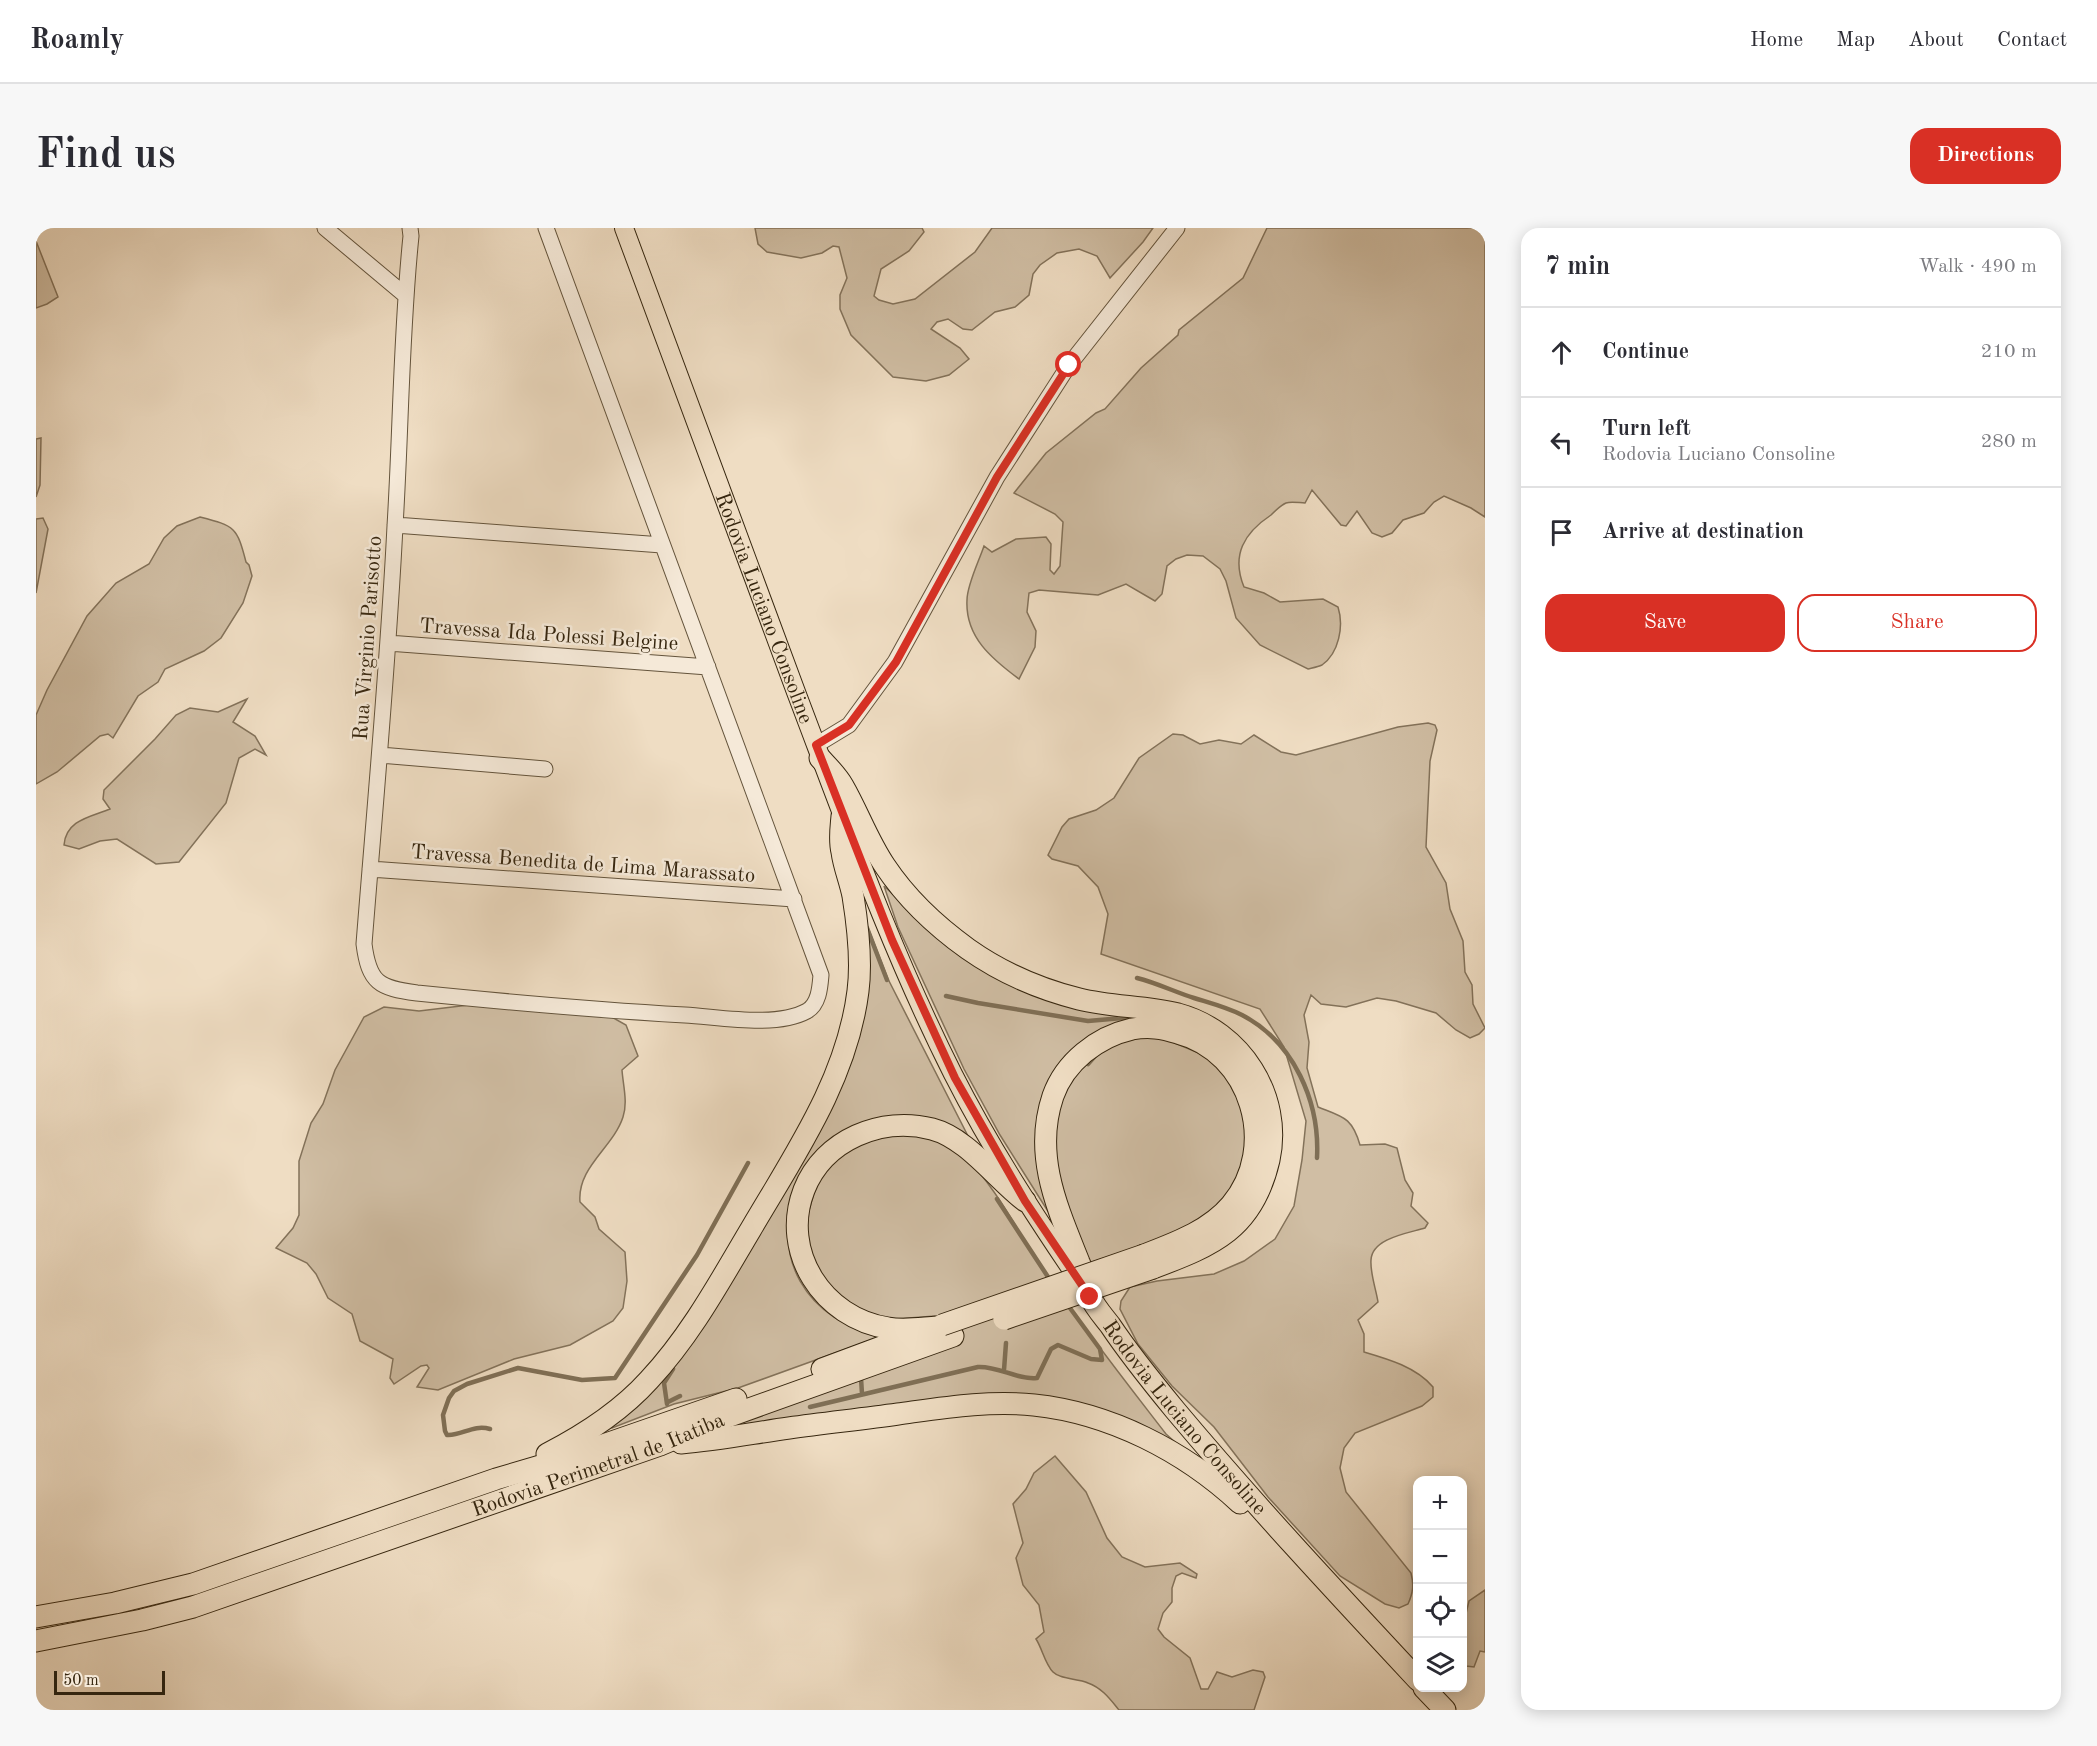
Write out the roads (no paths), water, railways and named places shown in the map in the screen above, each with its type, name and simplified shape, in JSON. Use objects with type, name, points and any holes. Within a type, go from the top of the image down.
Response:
[{"type":"highway","points":[[818,751],[843,786],[885,866],[901,888],[935,923],[970,950],[1012,976],[1053,992],[1108,1005],[1162,1011],[1190,1018],[1227,1040],[1251,1066],[1265,1094],[1272,1126],[1269,1157],[1260,1192],[1241,1220],[1217,1240],[1198,1251],[1149,1261]]},
{"type":"highway","points":[[515,1473],[583,1433],[623,1405],[673,1352],[705,1306],[820,1110],[840,1063],[848,1037],[860,971],[853,900],[841,846],[843,816]]},
{"type":"highway","points":[[1090,1297],[1080,1264],[1052,1192],[1044,1135],[1047,1120],[1055,1090],[1063,1076],[1087,1050],[1120,1032],[1154,1027],[1188,1035],[1223,1057],[1247,1091],[1256,1129],[1254,1157],[1250,1171],[1245,1185],[1233,1203],[1212,1223],[1149,1261]]},
{"type":"highway","points":[[944,1330],[888,1328],[865,1322],[846,1313],[824,1295],[807,1270],[799,1242],[797,1219],[799,1207],[811,1176],[826,1158],[852,1138],[874,1129],[900,1125],[933,1129],[956,1140],[1025,1201]]},
{"type":"highway","name":"Rodovia Perimetral de Itatiba","points":[[36,1617],[115,1603],[193,1584],[515,1473],[557,1461],[1149,1261]]},
{"type":"highway","name":"Rodovia Luciano Consoline","points":[[1090,1297],[1140,1368],[1237,1483],[1413,1675]]},
{"type":"highway","name":"Rodovia Perimetral de Itatiba","points":[[36,1641],[142,1620],[193,1607],[660,1445],[944,1330]]},
{"type":"highway","points":[[660,1445],[971,1405],[1031,1405],[1055,1408],[1104,1420],[1159,1444],[1223,1488],[1286,1547],[1305,1558]]},
{"type":"highway","points":[[1428,1692],[1445,1710]]},
{"type":"main road","name":"Rodovia Luciano Consoline","points":[[624,228],[818,751],[896,950],[960,1088],[1025,1201],[1090,1297]]},
{"type":"street","points":[[325,228],[405,295]]},
{"type":"street","name":"Rua Virginio Parisotto","points":[[410,228],[388,643],[364,944],[366,965],[376,980],[392,990],[625,1011],[756,1019],[791,1018],[810,1010],[820,993],[821,975],[794,899]]},
{"type":"street","points":[[546,228],[794,899]]},
{"type":"street","points":[[818,751],[849,725],[896,662],[997,477],[1069,365],[1177,228]]},
{"type":"street","points":[[395,525],[662,545]]},
{"type":"street","name":"Travessa Ida Polessi Belgine","points":[[388,643],[708,667]]},
{"type":"street","points":[[380,755],[545,769]]},
{"type":"street","name":"Travessa Benedita de Lima Marassato","points":[[370,869],[794,899]]},
{"type":"waterway","points":[[867,928],[887,980]]},
{"type":"waterway","points":[[1137,978],[1236,1012],[1260,1027],[1276,1041],[1289,1057],[1308,1095],[1314,1116],[1317,1158]]},
{"type":"waterway","points":[[946,996],[1088,1021],[1134,1017]]},
{"type":"waterway","points":[[1088,1064],[1095,1056]]},
{"type":"waterway","points":[[490,1429],[478,1428],[447,1435],[443,1415],[454,1391],[467,1384],[518,1368],[582,1380],[615,1378],[697,1255],[748,1163]]},
{"type":"waterway","points":[[997,1199],[1050,1280]]},
{"type":"waterway","points":[[810,1407],[978,1367],[1037,1378],[1051,1349],[1058,1345],[1091,1359],[1102,1360],[1100,1349],[1067,1304]]},
{"type":"waterway","points":[[1004,1370],[1006,1343]]},
{"type":"waterway","points":[[667,1404],[664,1383],[673,1369]]},
{"type":"waterway","points":[[861,1378],[862,1394]]},
{"type":"waterway","points":[[668,1402],[680,1396]]}]
